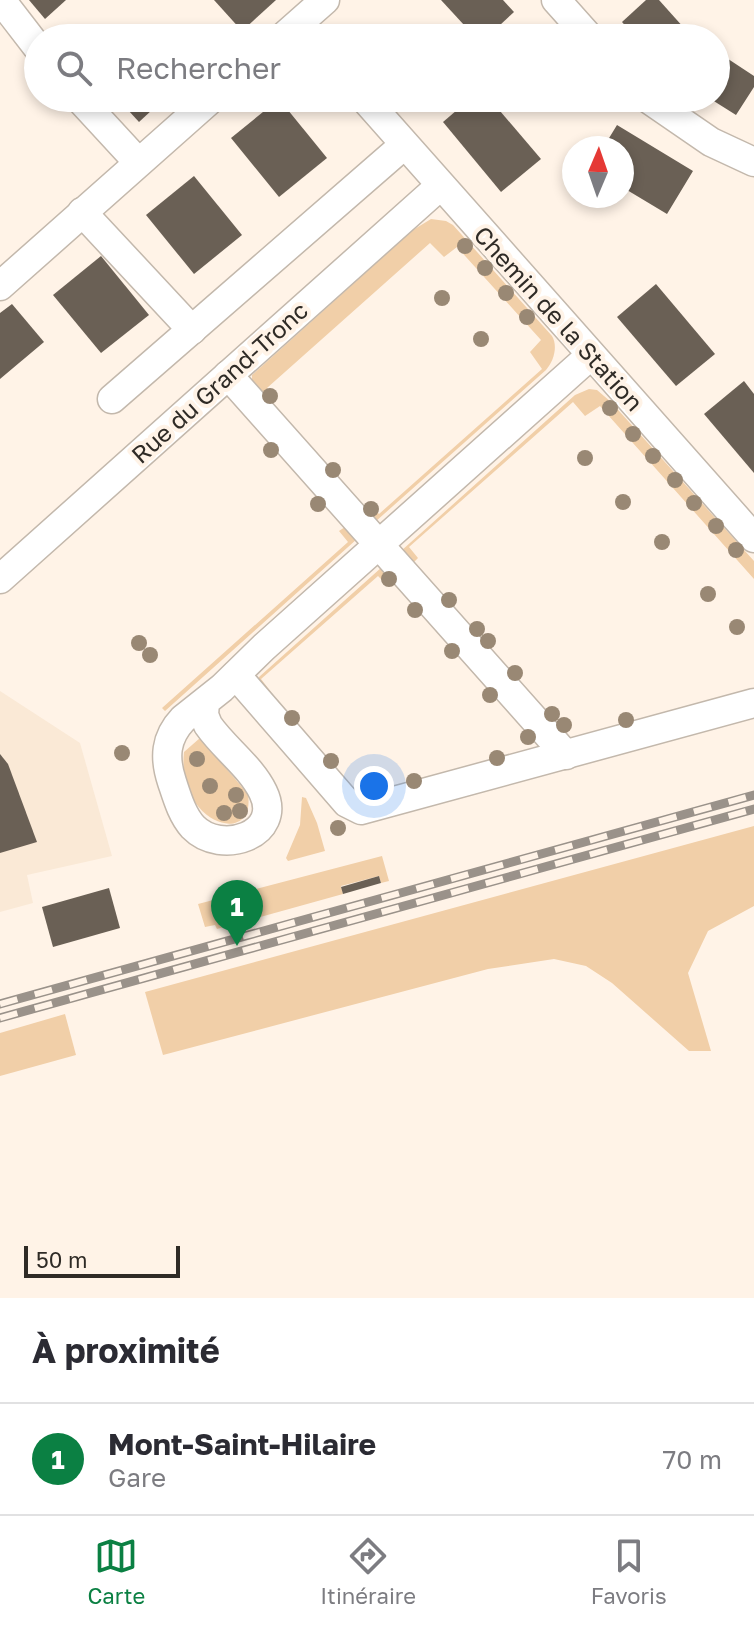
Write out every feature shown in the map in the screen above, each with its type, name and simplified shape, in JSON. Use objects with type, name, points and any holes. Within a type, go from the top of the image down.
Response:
[{"type":"street","points":[[1,0],[24,30]]},
{"type":"street","points":[[305,24],[325,0]]},
{"type":"street","points":[[556,0],[577,24]]},
{"type":"street","points":[[92,112],[138,162]]},
{"type":"street","points":[[0,286],[196,112]]},
{"type":"street","name":"Chemin de la Station","points":[[376,112],[754,538]]},
{"type":"street","points":[[667,112],[711,142],[754,162]]},
{"type":"street","points":[[112,399],[404,145]]},
{"type":"street","name":"Rue du Grand-Tronc","points":[[0,579],[440,186]]},
{"type":"street","points":[[82,212],[192,330]]},
{"type":"street","points":[[205,702],[206,721],[257,782],[267,806],[265,819],[257,829],[236,840],[213,839],[194,827],[182,809],[166,756],[172,734],[183,719],[236,675],[591,355]]},
{"type":"street","points":[[228,375],[566,755]]},
{"type":"street","points":[[236,675],[342,797],[351,806],[367,810],[754,703]]},
{"type":"shaded area","points":[[431,219],[453,225],[552,336],[554,353],[546,370],[375,522],[365,508],[369,504],[379,514],[542,369],[530,352],[541,340],[457,247],[444,257],[430,243],[267,388],[276,398],[271,403],[252,383],[252,375],[413,230]]},
{"type":"shaded area","points":[[589,389],[597,390],[611,402],[754,561],[754,579],[600,406],[585,416],[573,402],[409,547],[418,558],[413,563],[401,551],[575,395]]},
{"type":"shaded area","points":[[345,527],[357,539],[165,711],[162,708],[348,542],[339,531]]},
{"type":"shaded area","points":[[382,567],[393,581],[387,585],[378,576],[261,679],[271,692],[269,694],[259,683],[259,677]]},
{"type":"shaded area","points":[[0,691],[80,743],[112,856],[27,875],[33,903],[0,912]]},
{"type":"shaded area","points":[[200,738],[248,794],[247,811],[240,820],[229,824],[216,821],[203,812],[192,797],[185,777],[184,752]]},
{"type":"shaded area","points":[[302,797],[306,798],[317,823],[325,851],[288,861],[286,858],[300,825]]},
{"type":"shaded area","points":[[754,826],[754,906],[708,931],[688,973],[711,1051],[689,1051],[612,983],[586,966],[554,959],[488,969],[163,1055],[145,992]]},
{"type":"shaded area","points":[[382,856],[389,881],[381,883],[379,876],[341,886],[343,894],[217,929],[215,925],[205,927],[198,904]]},
{"type":"shaded area","points":[[65,1014],[76,1055],[0,1076],[0,1033]]},
{"type":"building","points":[[29,0],[66,0],[45,19]]},
{"type":"building","points":[[214,0],[276,0],[250,24],[236,24]]},
{"type":"building","points":[[441,0],[503,0],[514,12],[501,24],[463,24]]},
{"type":"building","points":[[646,0],[659,0],[680,24],[624,24],[622,22]]},
{"type":"building","points":[[730,60],[754,76],[754,87],[736,115],[730,111]]},
{"type":"building","points":[[130,112],[150,112],[139,122]]},
{"type":"building","points":[[263,112],[290,112],[327,158],[279,197],[231,138]]},
{"type":"building","points":[[455,112],[501,112],[541,159],[501,192],[443,122]]},
{"type":"building","points":[[617,125],[693,171],[667,214],[634,194],[634,136],[610,136]]},
{"type":"building","points":[[194,176],[242,235],[194,274],[146,215]]},
{"type":"building","points":[[101,256],[149,315],[101,353],[53,295]]},
{"type":"building","points":[[656,284],[715,354],[676,386],[617,317]]},
{"type":"building","points":[[12,304],[44,342],[0,379],[0,313]]},
{"type":"building","points":[[744,381],[754,394],[754,473],[704,414]]},
{"type":"building","points":[[0,754],[8,764],[37,842],[0,853]]},
{"type":"building","points":[[379,876],[381,883],[343,894],[341,887]]},
{"type":"building","points":[[109,888],[120,928],[53,947],[42,907]]},
{"type":"railway","points":[[0,1004],[754,795]]},
{"type":"railway","points":[[0,1018],[754,809]]},
{"type":"place","name":"Mont-Saint-Hilaire","points":[[237,946]]}]
